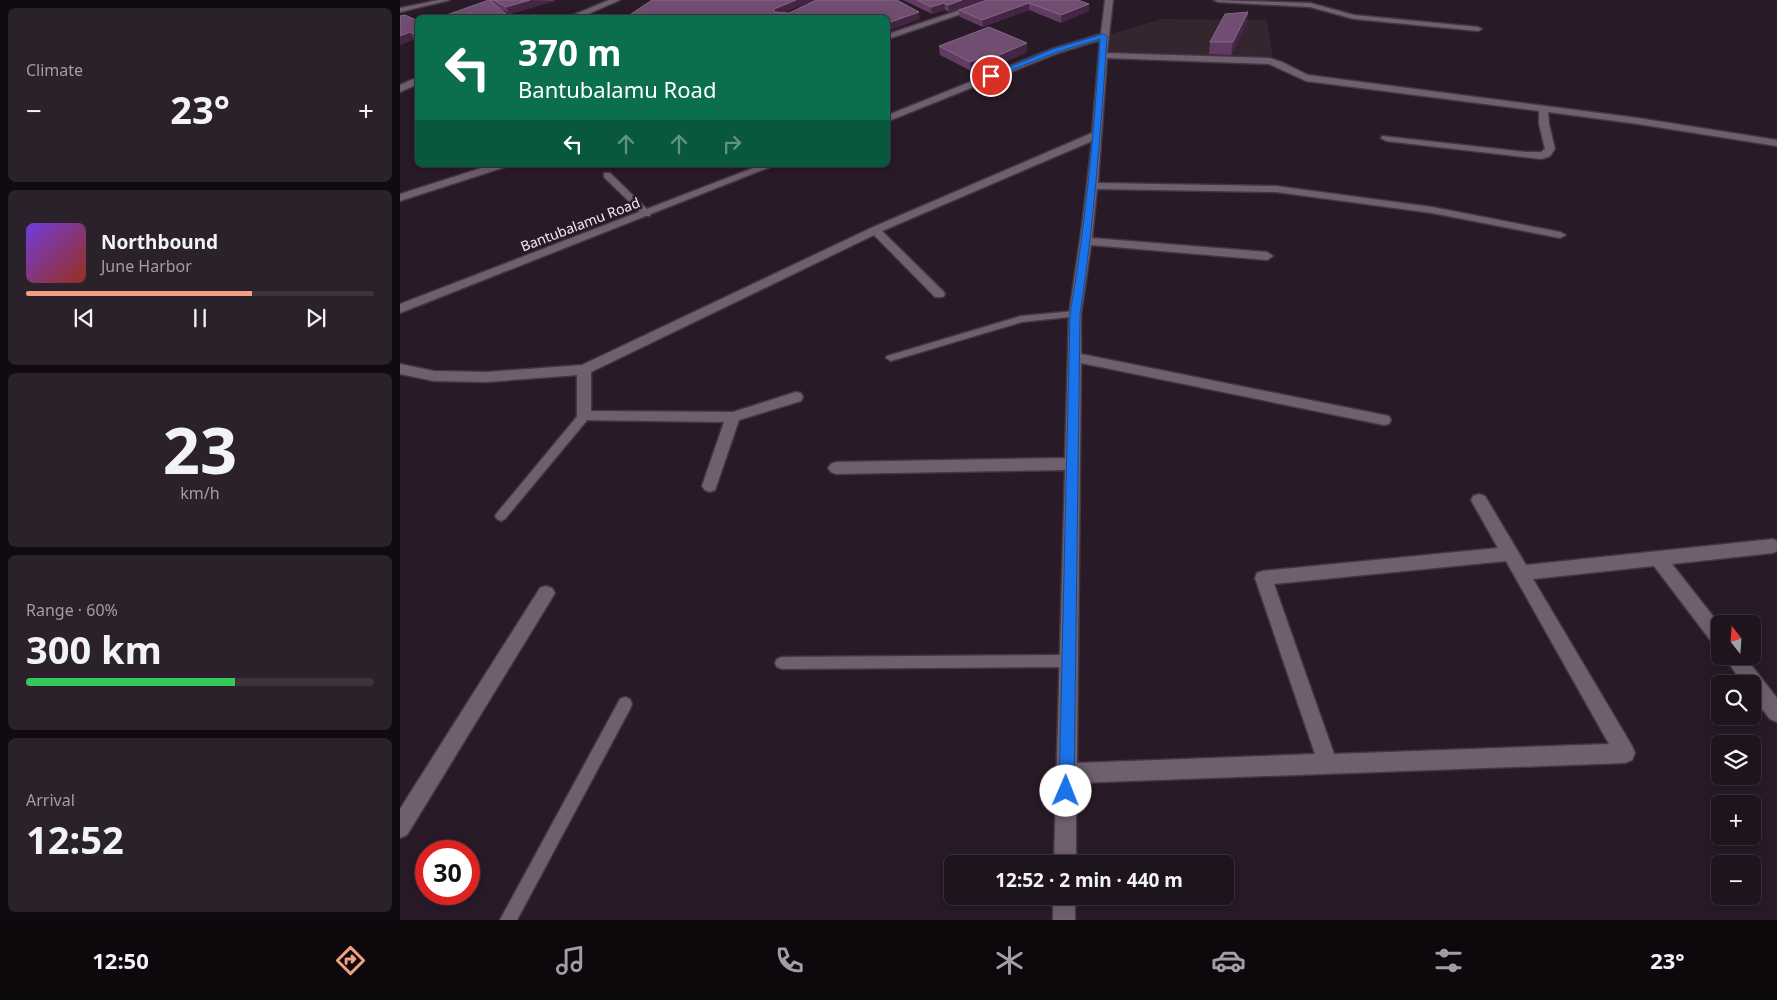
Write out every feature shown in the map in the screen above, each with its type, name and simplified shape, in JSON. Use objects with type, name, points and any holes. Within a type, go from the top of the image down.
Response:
[{"type":"street","points":[[577,15],[616,0]]},
{"type":"street","points":[[890,36],[998,0]]},
{"type":"street","points":[[1065,855],[1075,314],[1087,241],[1097,135],[1103,36],[1109,0]]},
{"type":"street","points":[[1218,0],[1315,3],[1335,13],[1354,17],[1478,29]]},
{"type":"street","points":[[926,17],[934,21]]},
{"type":"street","points":[[890,117],[1055,51],[1103,36]]},
{"type":"street","points":[[1102,55],[1279,62],[1298,76],[1306,78],[1543,108],[1777,143]]},
{"type":"street","points":[[400,89],[415,82]]},
{"type":"street","points":[[1386,138],[1526,155],[1543,155],[1550,151],[1550,143],[1544,123],[1543,108]]},
{"type":"street","points":[[400,369],[434,376],[487,377],[584,370],[875,230],[1097,135]]},
{"type":"street","points":[[400,198],[495,167]]},
{"type":"street","name":"Bantubalamu Road","points":[[400,309],[763,167]]},
{"type":"street","points":[[1092,186],[1276,189],[1432,210],[1560,236]]},
{"type":"street","points":[[875,230],[939,294]]},
{"type":"street","points":[[1087,241],[1267,256]]},
{"type":"street","points":[[1074,357],[1384,420]]},
{"type":"street","points":[[584,370],[584,416],[733,417],[796,397]]},
{"type":"street","points":[[710,486],[733,417]]},
{"type":"street","points":[[836,468],[1072,464]]},
{"type":"street","points":[[1067,773],[1625,753],[1479,500]]},
{"type":"street","points":[[1521,573],[1773,546]]},
{"type":"street","points":[[1328,764],[1263,578],[1510,554]]},
{"type":"street","points":[[1658,558],[1711,627]]},
{"type":"street","points":[[400,828],[546,593]]},
{"type":"street","points":[[1741,665],[1777,713]]},
{"type":"street","points":[[1064,905],[1064,920]]},
{"type":"lane","points":[[400,10],[447,0]]},
{"type":"lane","points":[[607,175],[647,214]]},
{"type":"lane","points":[[890,358],[1022,319],[1075,314]]},
{"type":"lane","points":[[501,516],[584,416]]},
{"type":"lane","points":[[782,663],[1069,661]]},
{"type":"lane","points":[[508,920],[625,704]]},
{"type":"shaded area","points":[[1161,19],[1267,20],[1273,57],[1108,52],[1111,34]]},
{"type":"building","points":[[489,0],[494,0],[490,1],[508,15],[446,15]]},
{"type":"building","points":[[494,0],[530,0],[506,7]]},
{"type":"building","points":[[652,0],[796,0],[774,9],[774,12],[789,13],[816,0],[897,0],[919,12],[890,22],[890,15],[628,15]]},
{"type":"building","points":[[917,0],[962,0],[948,5],[944,3],[931,7]]},
{"type":"building","points":[[987,0],[1078,0],[1089,4],[1061,15],[1029,3],[982,20],[959,10]]},
{"type":"building","points":[[1248,12],[1233,42],[1210,42],[1225,14]]},
{"type":"building","points":[[405,15],[415,20],[415,34],[410,32],[400,36],[400,16]]},
{"type":"building","points":[[989,27],[1027,43],[997,56],[991,54],[970,62],[939,46]]},
{"type":"route","points":[[991,76],[1055,51],[1103,36],[1097,135],[1087,241],[1075,314],[1066,791]]}]
